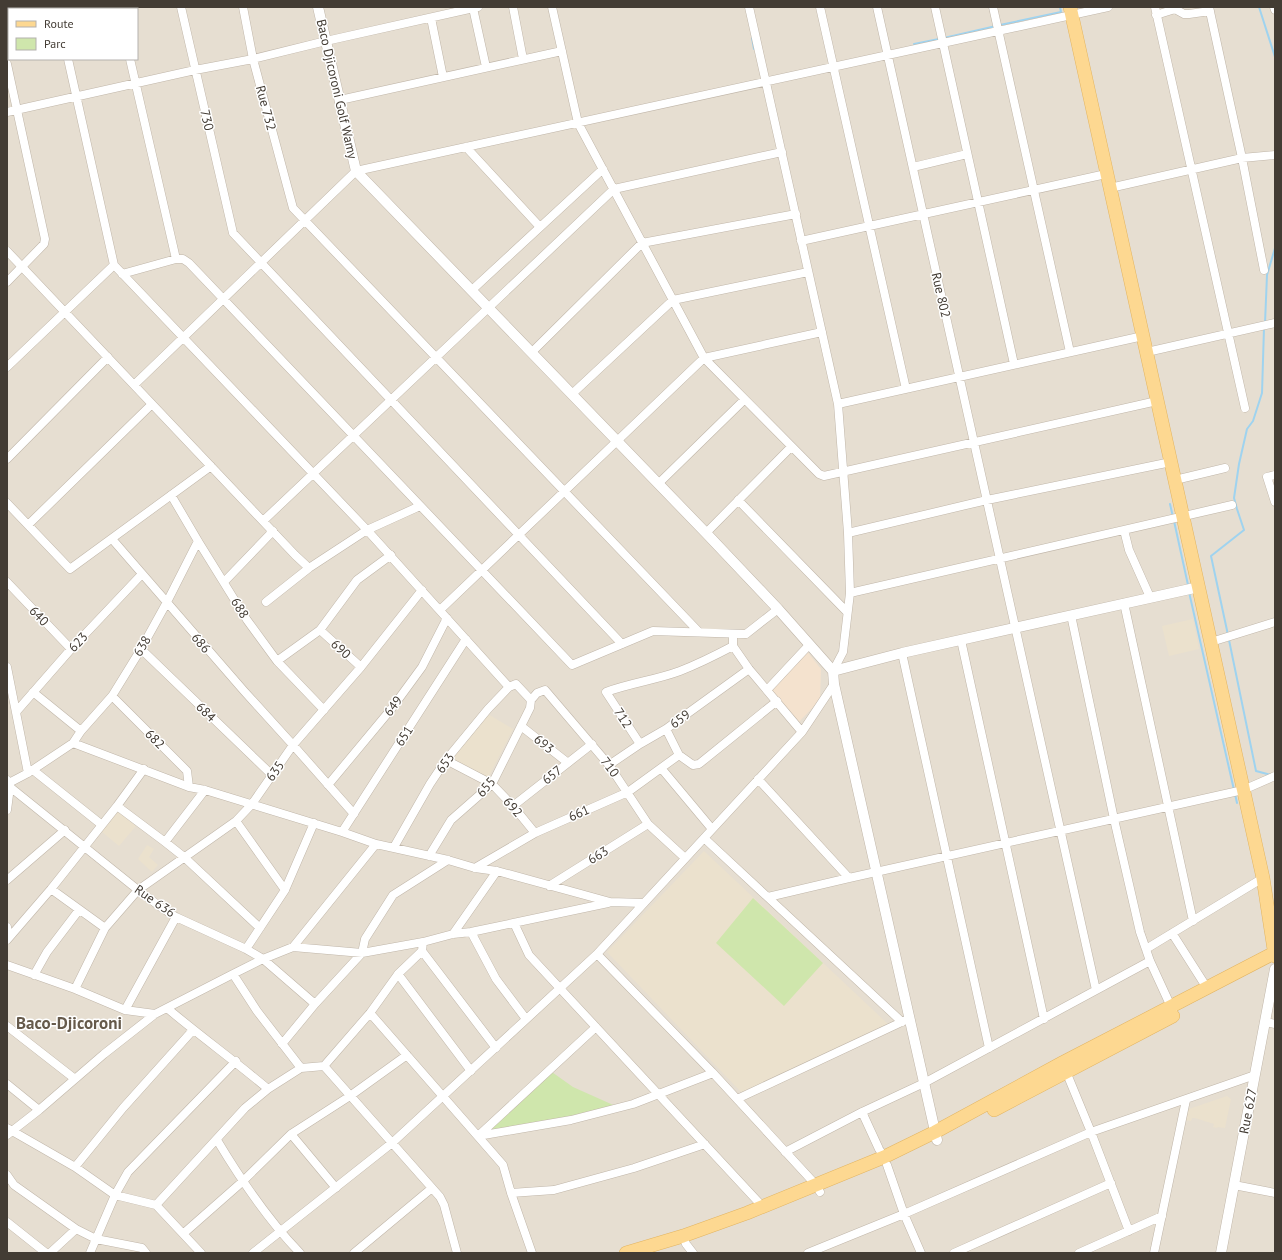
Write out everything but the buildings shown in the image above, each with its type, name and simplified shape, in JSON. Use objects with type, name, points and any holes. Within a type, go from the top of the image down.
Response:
[{"type":"main road","points":[[1071,11],[1263,878],[1275,957]]},
{"type":"main road","points":[[1173,1011],[1207,988],[1275,957]]},
{"type":"main road","points":[[653,1253],[688,1244],[885,1161],[936,1136],[1064,1067],[1275,957]]},
{"type":"main road","points":[[626,1253],[688,1244],[763,1207],[818,1189]]},
{"type":"street","name":"730","points":[[181,7],[233,233],[261,263]]},
{"type":"street","name":"Rue 732","points":[[243,7],[253,59],[293,208],[305,220]]},
{"type":"street","name":"Baco Djicoroni Golf Wamy","points":[[318,7],[356,171]]},
{"type":"street","points":[[513,7],[523,59]]},
{"type":"street","points":[[552,7],[578,122],[704,358],[819,474],[824,476],[1157,401]]},
{"type":"street","points":[[749,7],[838,404],[848,533],[850,593],[843,652],[833,671],[834,684],[876,872],[906,1021],[924,1083],[936,1136]]},
{"type":"street","points":[[820,7],[906,388]]},
{"type":"street","name":"Rue 802","points":[[877,7],[1096,990]]},
{"type":"street","points":[[935,7],[1014,364]]},
{"type":"street","points":[[993,7],[1070,352]]},
{"type":"street","points":[[134,385],[356,171],[998,31],[1071,11],[1108,7]]},
{"type":"street","points":[[7,112],[195,70],[253,59],[475,8],[486,67]]},
{"type":"street","points":[[1245,408],[1156,11],[1175,9],[1189,14],[1209,9],[1242,158],[1264,270]]},
{"type":"street","points":[[431,18],[443,77]]},
{"type":"street","points":[[340,100],[562,51]]},
{"type":"street","points":[[68,60],[114,265],[367,530],[508,687],[516,684],[531,700]]},
{"type":"street","points":[[130,60],[176,259]]},
{"type":"street","points":[[7,64],[45,239],[44,244],[7,282]]},
{"type":"street","points":[[466,147],[540,227]]},
{"type":"street","points":[[263,521],[614,189],[782,152]]},
{"type":"street","points":[[913,167],[967,154]]},
{"type":"street","points":[[1110,188],[1242,158],[1275,155]]},
{"type":"street","points":[[472,290],[603,169]]},
{"type":"street","points":[[356,171],[706,533],[778,609],[833,671]]},
{"type":"street","points":[[802,241],[1106,174]]},
{"type":"street","points":[[532,352],[642,243],[796,214]]},
{"type":"street","points":[[305,220],[699,632]]},
{"type":"street","points":[[7,251],[309,568]]},
{"type":"street","points":[[122,274],[176,259],[189,263],[572,665],[653,631],[746,634],[778,609]]},
{"type":"street","points":[[261,263],[622,644]]},
{"type":"street","points":[[7,367],[114,265]]},
{"type":"street","points":[[572,394],[673,300],[808,272]]},
{"type":"street","points":[[1147,352],[1275,323]]},
{"type":"street","points":[[440,610],[704,358],[822,332]]},
{"type":"street","points":[[838,404],[1143,336]]},
{"type":"street","points":[[7,459],[108,357]]},
{"type":"street","points":[[658,484],[744,400]]},
{"type":"street","points":[[28,525],[152,404]]},
{"type":"street","points":[[706,533],[791,447]]},
{"type":"street","points":[[848,533],[987,500],[1171,462]]},
{"type":"street","points":[[7,502],[70,569],[211,466]]},
{"type":"street","points":[[1175,480],[1225,468]]},
{"type":"street","points":[[1271,476],[1275,502]]},
{"type":"street","name":"688","points":[[171,496],[247,620],[277,661],[324,710]]},
{"type":"street","points":[[738,500],[847,612]]},
{"type":"street","points":[[850,593],[1232,505]]},
{"type":"street","points":[[266,602],[309,568],[367,530],[420,506]]},
{"type":"street","points":[[1124,530],[1128,550],[1150,597]]},
{"type":"street","points":[[224,582],[273,531]]},
{"type":"street","name":"686","points":[[112,539],[239,686],[354,814]]},
{"type":"street","name":"638","points":[[73,743],[81,731],[112,696],[141,649],[198,541]]},
{"type":"street","points":[[277,661],[320,630],[357,580],[390,555]]},
{"type":"street","name":"623","points":[[16,712],[71,649],[142,574]]},
{"type":"street","name":"640","points":[[7,582],[71,649]]},
{"type":"street","points":[[833,671],[902,653],[1015,627],[1199,587]]},
{"type":"street","name":"635","points":[[75,989],[105,928],[138,890],[236,821],[252,804],[293,745],[361,667],[422,590]]},
{"type":"street","points":[[1124,603],[1193,921]]},
{"type":"street","points":[[1071,615],[1114,819],[1140,932],[1150,961],[1173,1011]]},
{"type":"street","name":"649","points":[[328,785],[392,708],[422,667],[447,618]]},
{"type":"street","points":[[1211,642],[1275,623]]},
{"type":"street","name":"690","points":[[320,630],[361,667]]},
{"type":"street","points":[[733,634],[733,646],[749,669],[802,732]]},
{"type":"street","name":"651","points":[[342,832],[466,639]]},
{"type":"street","points":[[961,640],[1044,1018]]},
{"type":"street","points":[[767,690],[809,645]]},
{"type":"street","name":"712","points":[[640,744],[606,692],[680,671],[733,646]]},
{"type":"street","name":"684","points":[[141,649],[272,775]]},
{"type":"street","points":[[902,653],[989,1048]]},
{"type":"street","points":[[7,667],[30,771],[102,824]]},
{"type":"street","name":"659","points":[[610,765],[640,744],[666,729],[749,669]]},
{"type":"street","points":[[253,1253],[392,1143],[597,954],[802,732],[834,684]]},
{"type":"street","name":"653","points":[[394,847],[430,784],[446,760],[508,687]]},
{"type":"street","name":"710","points":[[531,700],[537,693],[544,690],[610,765],[648,824],[685,858]]},
{"type":"street","points":[[33,692],[81,731]]},
{"type":"street","name":"682","points":[[112,696],[187,771],[189,786]]},
{"type":"street","name":"655","points":[[428,856],[451,820],[492,784],[530,708],[531,700]]},
{"type":"street","points":[[666,729],[679,755],[693,765],[699,764],[777,701]]},
{"type":"street","name":"693","points":[[521,726],[568,763]]},
{"type":"street","points":[[7,810],[8,784],[73,743],[189,786],[314,823],[376,844],[448,860],[475,868],[497,871],[610,902],[644,903]]},
{"type":"street","name":"657","points":[[513,806],[592,744]]},
{"type":"street","name":"661","points":[[475,868],[535,833],[628,792],[679,755]]},
{"type":"street","name":"692","points":[[446,760],[492,784],[513,806],[535,833]]},
{"type":"street","points":[[661,768],[712,829]]},
{"type":"street","points":[[8,938],[51,889],[117,806],[144,769]]},
{"type":"street","points":[[768,897],[1243,790],[1275,776]]},
{"type":"street","points":[[758,779],[849,878]]},
{"type":"street","name":"Rue 636","points":[[8,784],[138,890],[176,917],[246,948],[263,959],[315,1004]]},
{"type":"street","points":[[165,842],[205,790]]},
{"type":"street","points":[[117,806],[184,857],[260,928]]},
{"type":"street","points":[[236,821],[285,890]]},
{"type":"street","points":[[246,948],[285,890],[314,823]]},
{"type":"street","name":"663","points":[[549,886],[648,824]]},
{"type":"street","points":[[7,880],[65,830]]},
{"type":"street","points":[[704,838],[906,1021]]},
{"type":"street","points":[[293,947],[376,844]]},
{"type":"street","points":[[282,1044],[315,1004],[362,953],[365,939],[393,895],[448,860]]},
{"type":"street","points":[[454,934],[497,871]]},
{"type":"street","points":[[1146,949],[1263,878]]},
{"type":"street","points":[[51,889],[105,928]]},
{"type":"street","points":[[201,1253],[184,1233],[156,1206],[114,1194],[75,1167],[9,1131],[39,1110],[104,1054],[155,1014],[263,959],[293,947],[362,953],[423,942],[454,934],[471,932],[610,902]]},
{"type":"street","points":[[34,975],[47,952],[79,910]]},
{"type":"street","points":[[125,1010],[176,917]]},
{"type":"street","points":[[514,922],[528,955],[763,1207]]},
{"type":"street","points":[[7,927],[8,938]]},
{"type":"street","points":[[471,932],[496,979],[526,1019]]},
{"type":"street","points":[[1172,934],[1207,988]]},
{"type":"street","points":[[156,1206],[245,1108],[268,1089],[302,1068],[324,1066],[370,1014],[398,974],[422,951],[423,942]]},
{"type":"street","points":[[422,951],[496,1048]]},
{"type":"street","points":[[597,954],[713,1073],[818,1189]]},
{"type":"street","points":[[785,1152],[862,1112],[924,1083],[1150,961]]},
{"type":"street","points":[[7,965],[75,989],[125,1010],[155,1014]]},
{"type":"street","name":"Rue 627","points":[[1220,1253],[1255,1075],[1270,1023],[1275,969]]},
{"type":"street","points":[[233,974],[257,1011],[302,1068]]},
{"type":"street","points":[[398,974],[471,1071]]},
{"type":"street","points":[[167,1008],[268,1089]]},
{"type":"street","points":[[370,1014],[504,1165],[511,1193],[532,1253]]},
{"type":"street","points":[[737,1099],[906,1021]]},
{"type":"street","points":[[7,1026],[75,1079]]},
{"type":"street","points":[[478,1136],[596,1027]]},
{"type":"street","points":[[75,1167],[123,1108],[193,1030]]},
{"type":"street","points":[[184,1233],[242,1182],[292,1134],[350,1096],[407,1055]]},
{"type":"street","points":[[90,1253],[114,1194],[128,1172],[236,1062]]},
{"type":"street","points":[[324,1066],[440,1197],[444,1204],[457,1253]]},
{"type":"street","points":[[1064,1067],[1129,1231]]},
{"type":"street","points":[[478,1136],[571,1120],[633,1104],[713,1073]]},
{"type":"street","points":[[808,1253],[904,1214],[1091,1132],[1255,1075]]},
{"type":"street","points":[[7,1084],[39,1110]]},
{"type":"street","points":[[1154,1253],[1186,1100]]},
{"type":"street","points":[[862,1112],[885,1161],[904,1214],[921,1253]]},
{"type":"street","points":[[292,1134],[336,1188]]},
{"type":"street","points":[[217,1140],[242,1182],[280,1232],[300,1253]]},
{"type":"street","points":[[511,1193],[554,1190],[634,1168],[705,1144]]},
{"type":"street","points":[[7,1175],[14,1185],[76,1229],[96,1239],[142,1248],[146,1253]]},
{"type":"street","points":[[954,1253],[1111,1183]]},
{"type":"street","points":[[1234,1185],[1275,1193]]},
{"type":"street","points":[[354,1253],[432,1188]]},
{"type":"street","points":[[1079,1253],[1162,1216]]},
{"type":"street","points":[[7,1222],[46,1253]]},
{"type":"street","points":[[50,1253],[76,1229]]},
{"type":"shaded area","points":[[7,7],[1275,7],[1275,1253],[7,1253]]},
{"type":"shaded area","points":[[1193,619],[1199,649],[1169,656],[1162,626]]},
{"type":"shaded area","points":[[806,650],[821,669],[820,700],[799,722],[769,689]]},
{"type":"shaded area","points":[[488,714],[513,729],[487,780],[449,758]]},
{"type":"shaded area","points":[[116,810],[136,826],[119,846],[101,831]]},
{"type":"shaded area","points":[[147,845],[154,849],[149,857],[158,865],[152,872],[138,859]]},
{"type":"shaded area","points":[[704,851],[889,1025],[743,1094],[607,952]]},
{"type":"shaded area","points":[[1227,1096],[1231,1099],[1225,1128],[1213,1127],[1214,1124],[1195,1118],[1192,1118],[1191,1121],[1184,1120],[1186,1110]]},
{"type":"green space","points":[[753,898],[823,963],[784,1006],[716,943]]},
{"type":"green space","points":[[549,1070],[573,1087],[620,1108],[478,1136]]},
{"type":"waterway","points":[[1000,25],[1061,12],[1060,7]]},
{"type":"waterway","points":[[1259,7],[1275,57]]},
{"type":"waterway","points":[[944,38],[996,26]]},
{"type":"waterway","points":[[752,38],[754,49]]},
{"type":"waterway","points":[[914,44],[939,39]]},
{"type":"waterway","points":[[1265,323],[1267,275],[1275,248]]},
{"type":"waterway","points":[[1228,635],[1211,556],[1244,530],[1234,498],[1239,464],[1247,429],[1253,421],[1262,393],[1264,328]]},
{"type":"waterway","points":[[1170,504],[1173,517]]},
{"type":"waterway","points":[[1174,521],[1188,585]]},
{"type":"waterway","points":[[1189,592],[1234,790]]},
{"type":"waterway","points":[[1229,640],[1256,771],[1271,775]]},
{"type":"waterway","points":[[1235,794],[1237,803]]},
{"type":"district","name":"Baco-Djicoroni","points":[[69,1023]]}]
